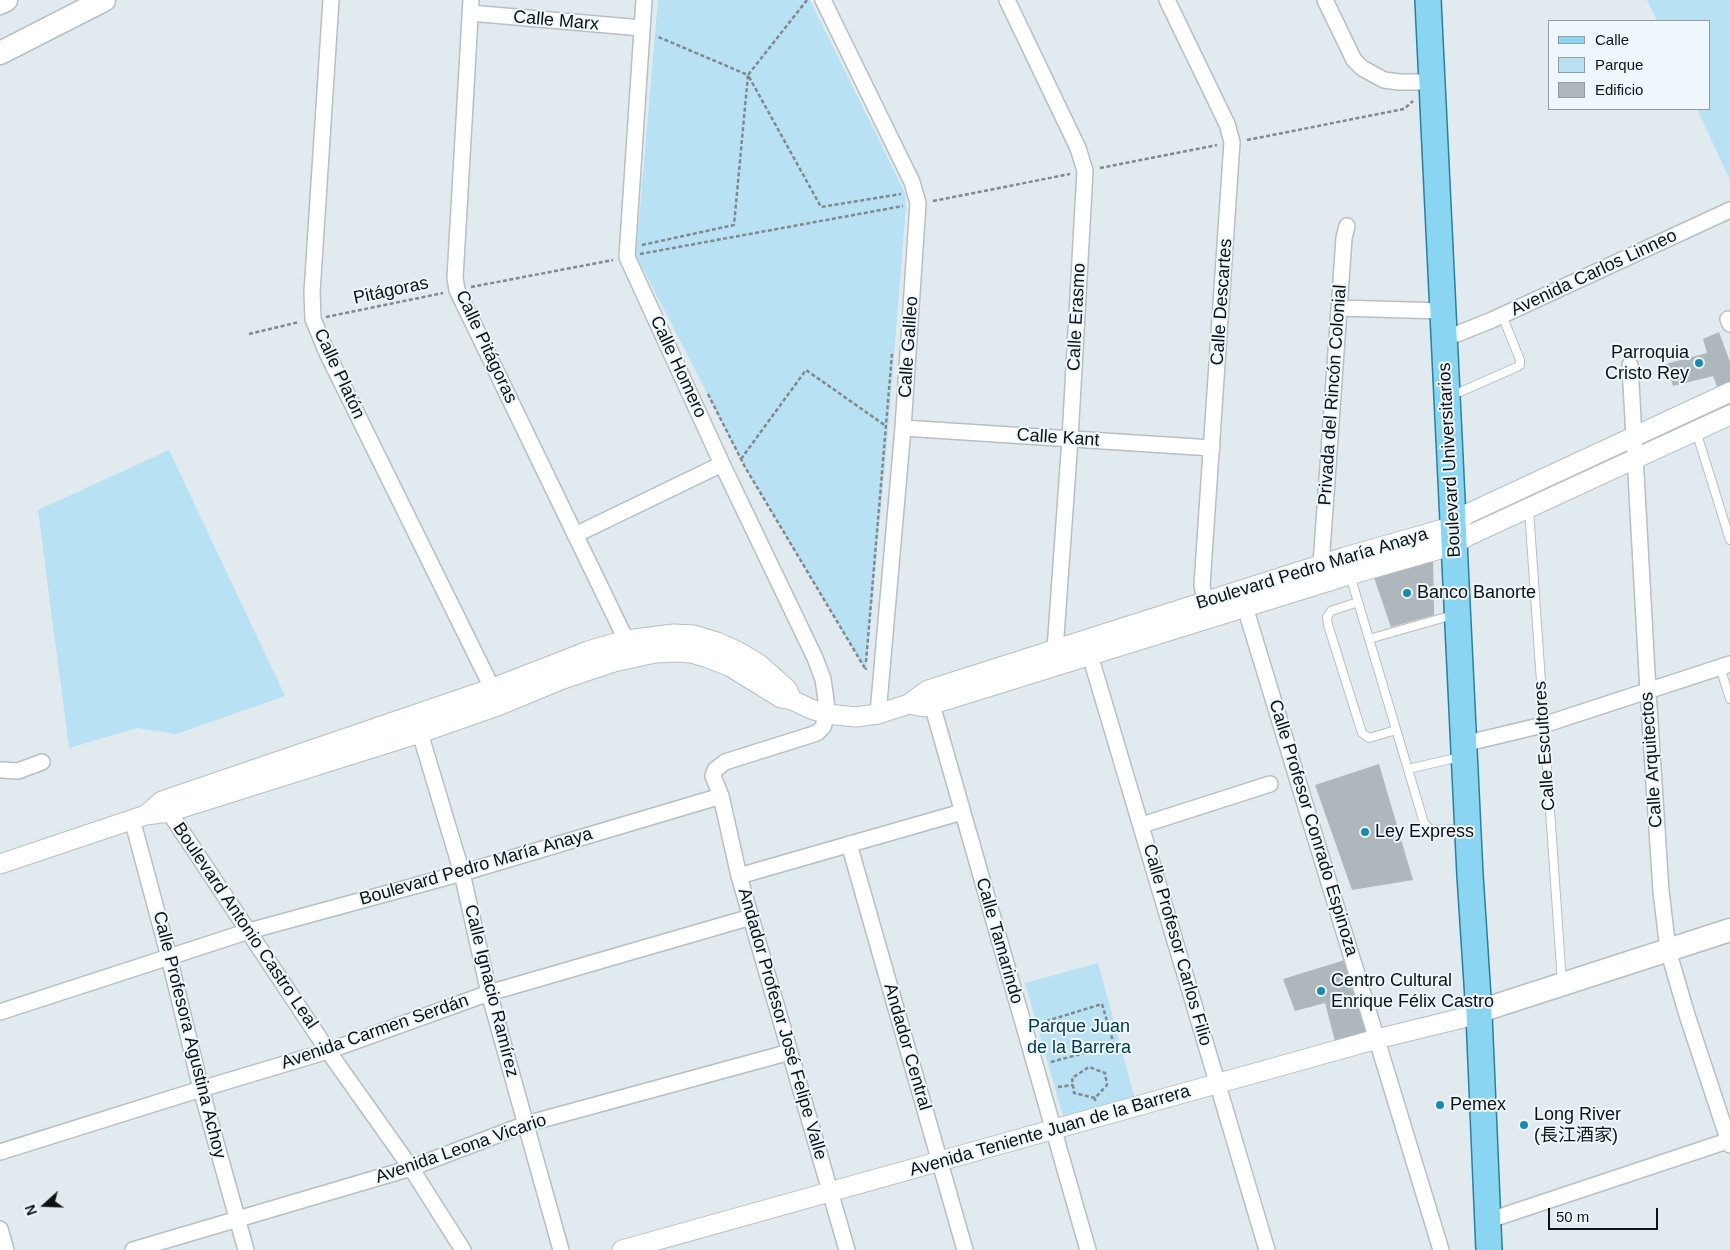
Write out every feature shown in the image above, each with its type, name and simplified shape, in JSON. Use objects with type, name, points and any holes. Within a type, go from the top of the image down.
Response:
[{"type":"main road","points":[[0,3],[6,0]]},
{"type":"main road","points":[[0,53],[104,0]]},
{"type":"main road","name":"Boulevard Universitarios","points":[[1428,0],[1443,310],[1461,530],[1458,614],[1470,749],[1468,828],[1484,1011]]},
{"type":"main road","name":"Boulevard Universitarios","points":[[1440,0],[1460,392],[1461,530],[1492,1221],[1489,1250]]},
{"type":"main road","name":"Avenida Teniente Juan de la Barrera","points":[[1484,1011],[1730,930]]},
{"type":"main road","name":"Boulevard Universitarios","points":[[1492,1221],[1498,1250]]},
{"type":"street","name":"Calle Platón","points":[[331,0],[312,292],[313,319],[497,697]]},
{"type":"street","name":"Calle Homero","points":[[644,0],[631,256],[722,464],[815,658],[822,679],[827,714]]},
{"type":"street","name":"Calle Galileo","points":[[824,0],[912,182],[903,428],[878,714]]},
{"type":"street","name":"Calle Erasmo","points":[[1007,0],[1078,148],[1085,171],[1070,439],[1055,650]]},
{"type":"street","name":"Calle Descartes","points":[[1167,0],[1227,124],[1232,142],[1202,585],[1206,610]]},
{"type":"street","points":[[1325,0],[1354,60],[1362,68],[1384,80],[1432,82]]},
{"type":"street","name":"Calle Marx","points":[[471,6],[642,28]]},
{"type":"street","name":"Calle Pitágoras","points":[[471,6],[455,278],[457,290],[630,648]]},
{"type":"street","name":"Avenida Carlos Linneo","points":[[1457,334],[1730,210]]},
{"type":"street","name":"Privada del Rincón Colonial","points":[[1321,565],[1344,238],[1347,226]]},
{"type":"street","points":[[1339,308],[1443,310]]},
{"type":"street","name":"Calle Arquitectos","points":[[1630,365],[1648,691],[1661,891],[1668,950],[1687,1015],[1730,1142]]},
{"type":"street","name":"Boulevard Pedro María Anaya","points":[[1461,530],[1634,436],[1730,392]]},
{"type":"street","name":"Boulevard Pedro María Anaya","points":[[1206,610],[1245,607],[1347,566],[1529,508],[1730,415]]},
{"type":"street","name":"Calle Kant","points":[[903,428],[1212,448]]},
{"type":"street","points":[[575,534],[722,464]]},
{"type":"street","name":"Boulevard Pedro María Anaya","points":[[930,697],[1206,610],[1321,565],[1347,566]]},
{"type":"street","name":"Calle Profesor Conrado Espinoza","points":[[1245,607],[1441,1250]]},
{"type":"street","name":"Boulevard Pedro María Anaya","points":[[630,648],[674,634],[694,635],[718,642],[759,664],[787,689],[792,700],[827,714],[856,717],[878,714],[910,704],[1055,650],[1088,648]]},
{"type":"street","points":[[166,806],[420,733],[588,651],[630,648]]},
{"type":"street","name":"Calle Profesor Carlos Filio","points":[[1088,648],[1267,1250]]},
{"type":"street","points":[[1470,749],[1725,666]]},
{"type":"street","points":[[0,864],[139,817],[412,715],[497,697]]},
{"type":"street","name":"Calle Tamarindo","points":[[930,697],[1088,1250]]},
{"type":"street","points":[[720,796],[713,776],[719,765],[817,733],[823,727],[827,714]]},
{"type":"street","name":"Calle Ignacio Ramírez","points":[[412,715],[420,733],[462,873],[489,993],[561,1250]]},
{"type":"street","points":[[1,768],[18,771],[42,762]]},
{"type":"street","points":[[1142,826],[1270,784]]},
{"type":"street","name":"Boulevard Pedro María Anaya","points":[[0,1012],[249,931],[462,873],[720,796]]},
{"type":"street","name":"Andador Profesor José Felipe Valle","points":[[720,796],[739,876],[847,1250]]},
{"type":"street","name":"Boulevard Antonio Castro Leal","points":[[166,806],[328,1051],[411,1168],[463,1250]]},
{"type":"street","points":[[739,876],[962,812]]},
{"type":"street","name":"Calle Profesora Agustina Achoy","points":[[139,817],[169,957],[201,1089],[246,1250]]},
{"type":"street","name":"Andador Central","points":[[848,844],[965,1250]]},
{"type":"street","name":"Avenida Carmen Serdán","points":[[0,1152],[328,1051],[489,993],[751,916]]},
{"type":"street","name":"Avenida Teniente Juan de la Barrera","points":[[622,1250],[1484,1011]]},
{"type":"street","name":"Avenida Leona Vicario","points":[[133,1250],[411,1168],[526,1124],[790,1052]]},
{"type":"street","points":[[1492,1221],[1730,1142]]},
{"type":"street","points":[[0,1229],[6,1250]]},
{"type":"lane","points":[[1460,392],[1518,367],[1520,364],[1502,315]]},
{"type":"lane","points":[[1696,431],[1730,540]]},
{"type":"lane","name":"Calle Escultores","points":[[1529,508],[1562,984]]},
{"type":"lane","points":[[1347,566],[1427,826],[1433,830],[1468,828]]},
{"type":"lane","points":[[1358,602],[1332,611],[1327,617],[1328,625],[1362,733],[1369,738],[1396,730]]},
{"type":"lane","points":[[1369,639],[1458,614]]},
{"type":"lane","points":[[1725,666],[1730,699]]},
{"type":"lane","points":[[1408,769],[1470,749]]},
{"type":"path","points":[[631,256],[637,246],[734,225],[748,75],[807,0]]},
{"type":"path","points":[[654,45],[655,35],[748,75],[821,207],[905,193]]},
{"type":"path","name":"Pitágoras","points":[[249,334],[313,319],[631,256],[1404,109],[1432,82]]},
{"type":"path","points":[[903,213],[911,203]]},
{"type":"path","points":[[705,388],[741,459],[866,670],[892,349]]},
{"type":"path","points":[[741,459],[806,370],[886,426]]},
{"type":"path","points":[[1042,1031],[1040,1023],[1102,1004],[1114,1045],[1051,1062]]},
{"type":"path","points":[[1049,1054],[1053,1070]]},
{"type":"path","points":[[1089,1067],[1105,1074],[1107,1085],[1094,1098],[1074,1093],[1072,1078],[1089,1067]]},
{"type":"path","points":[[1056,1079],[1060,1095]]},
{"type":"path","points":[[1058,1087],[1073,1085]]},
{"type":"path","points":[[1094,1098],[1099,1117]]},
{"type":"green space","points":[[658,0],[810,0],[905,193],[906,206],[887,443],[866,670],[745,467],[636,255]]},
{"type":"green space","points":[[1647,0],[1730,0],[1730,180],[1697,110],[1710,110],[1710,20],[1657,20]]},
{"type":"green space","points":[[169,450],[285,696],[176,734],[137,728],[69,748],[38,510]]},
{"type":"green space","name":"Parque Juan de la Barrera","points":[[1098,963],[1135,1099],[1065,1123],[1025,983]]},
{"type":"building","name":"Parroquia Cristo Rey","points":[[1719,332],[1730,362],[1730,390],[1720,395],[1713,376],[1673,386],[1666,364],[1707,353],[1703,339]]},
{"type":"building","name":"Banco Banorte","points":[[1433,554],[1434,615],[1391,627],[1372,572]]},
{"type":"building","name":"Ley Express","points":[[1379,764],[1413,880],[1352,890],[1315,785]]},
{"type":"building","name":"Centro Cultural Enrique Félix Castro","points":[[1345,960],[1370,1036],[1336,1045],[1325,1003],[1295,1011],[1283,979]]},
{"type":"place","name":"Parroquia Cristo Rey","points":[[1699,363]]},
{"type":"place","name":"Banco Banorte","points":[[1407,593]]},
{"type":"place","name":"Ley Express","points":[[1365,832]]},
{"type":"place","name":"Centro Cultural Enrique Félix Castro","points":[[1321,991]]},
{"type":"place","name":"Pemex","points":[[1440,1105]]},
{"type":"place","name":"Long River (長江酒家)","points":[[1524,1125]]}]
